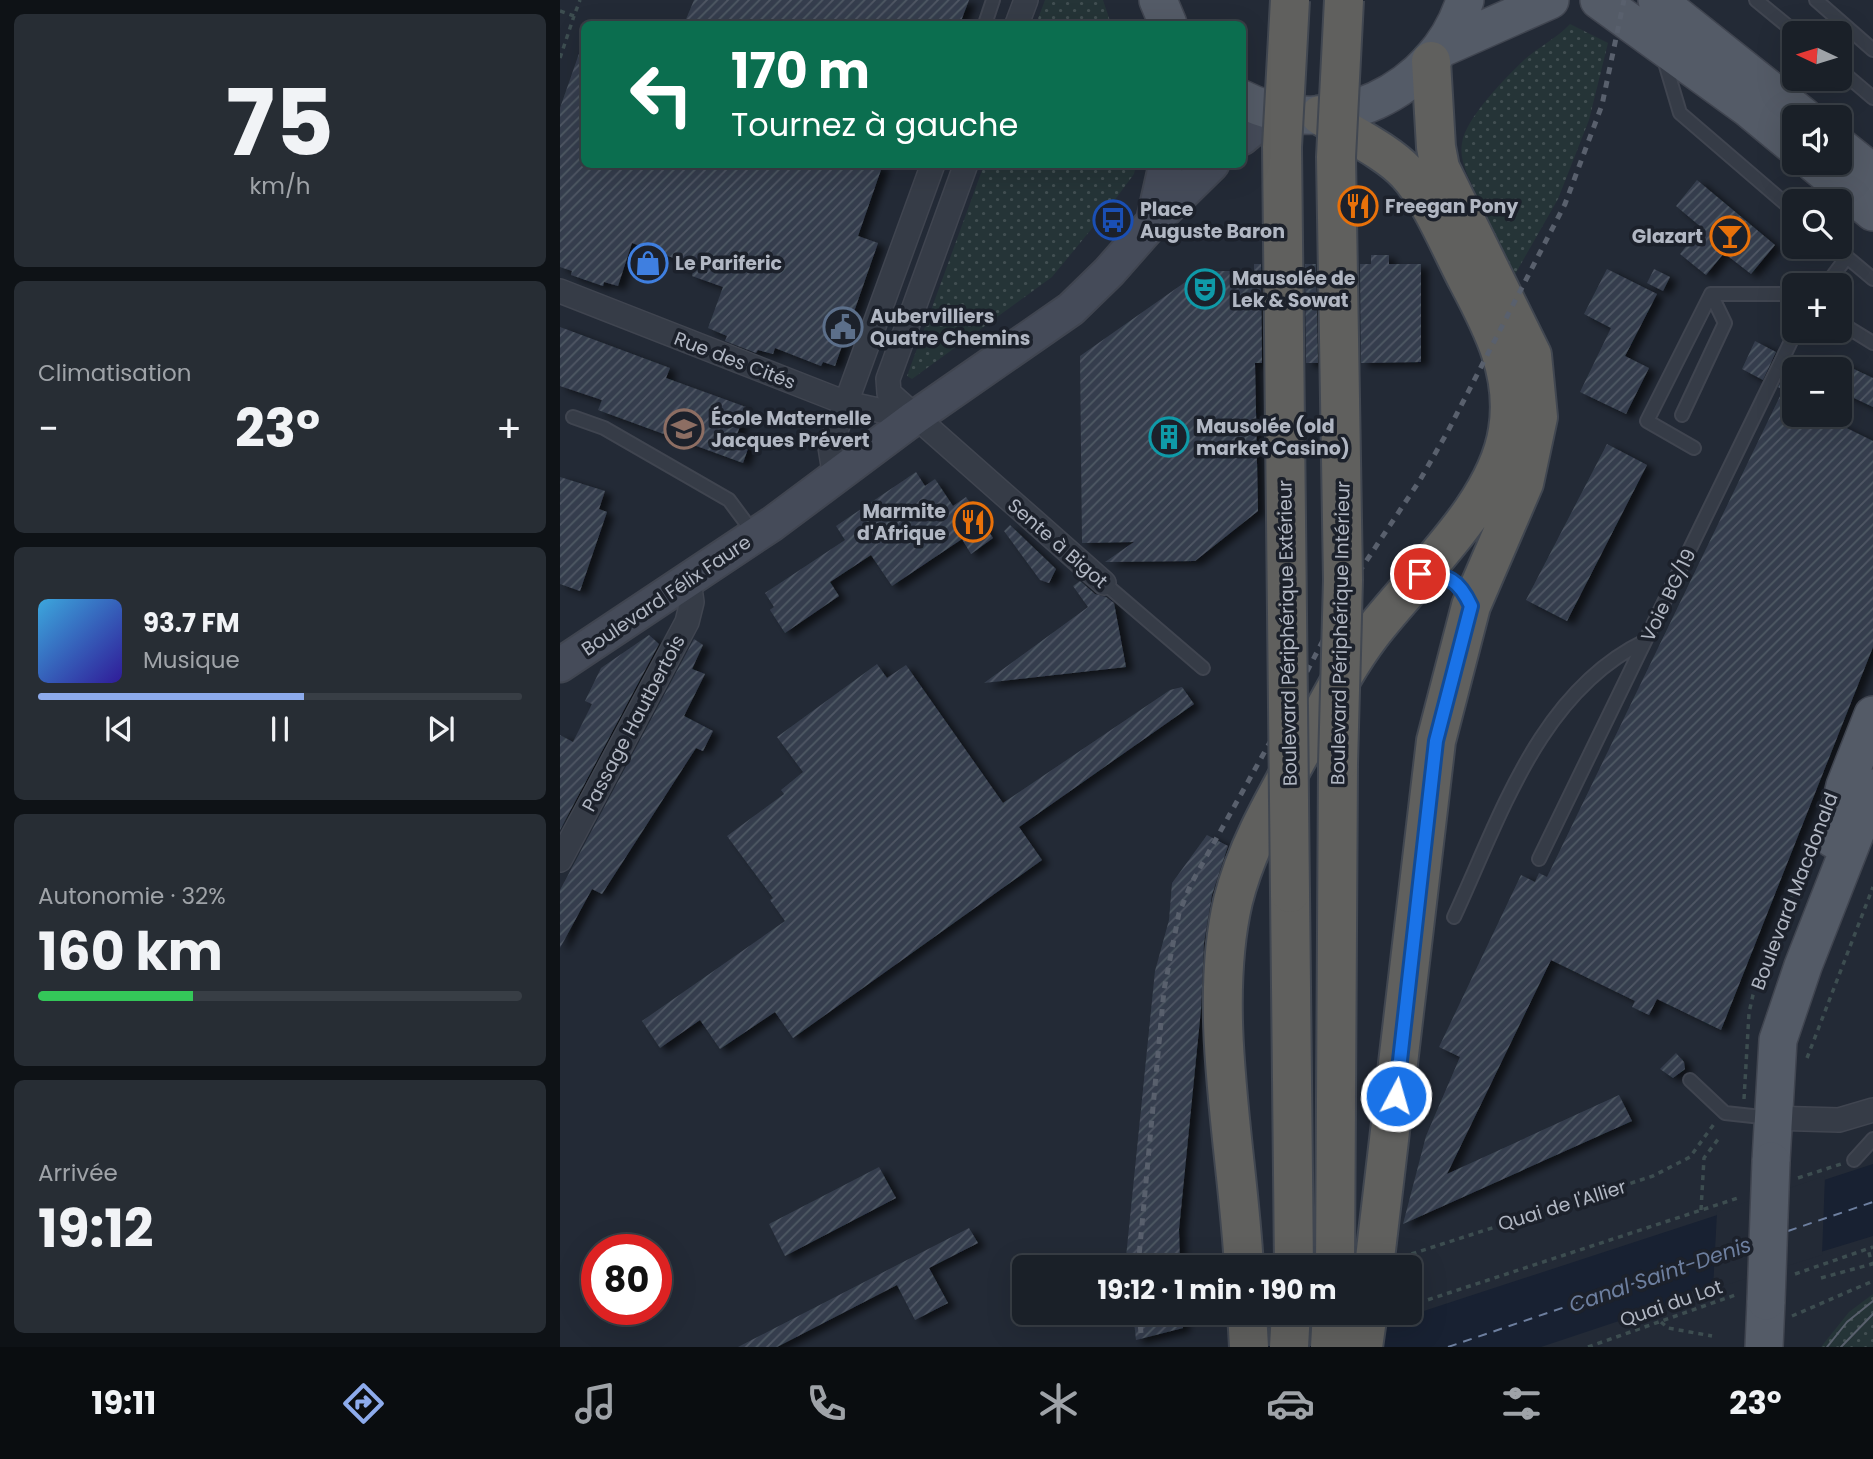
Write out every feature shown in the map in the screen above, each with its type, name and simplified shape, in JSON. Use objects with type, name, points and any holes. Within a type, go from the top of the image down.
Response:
[{"type":"highway","name":"Boulevard Périphérique Extérieur","points":[[1290,0],[1283,147],[1294,1255]]},
{"type":"highway","name":"Boulevard Périphérique Intérieur","points":[[1337,1250],[1338,764],[1343,580],[1336,157],[1344,0]]},
{"type":"highway","points":[[1382,1255],[1381,1220],[1436,741],[1471,606],[1527,472],[1535,438],[1538,400],[1534,365],[1527,343],[1440,168],[1436,147],[1436,55]]},
{"type":"highway","points":[[1243,1255],[1224,985],[1233,902],[1249,855],[1272,806],[1327,705],[1369,636],[1471,511],[1496,470],[1508,430],[1509,378],[1485,314],[1409,175],[1320,115]]},
{"type":"highway","points":[[1420,574],[1449,576],[1462,586],[1471,606]]},
{"type":"highway","points":[[1247,1325],[1248,1347]]},
{"type":"highway","points":[[1289,1347],[1290,1325]]},
{"type":"highway","points":[[1330,1347],[1331,1325]]},
{"type":"highway","points":[[1363,1347],[1366,1325]]},
{"type":"main road","points":[[1158,0],[1167,21]]},
{"type":"main road","points":[[1657,0],[1789,105]]},
{"type":"main road","points":[[1246,130],[1258,105],[1320,115],[1345,112],[1381,99],[1413,79],[1477,11],[1544,1]]},
{"type":"main road","points":[[1615,4],[1660,45],[1748,108],[1782,136]]},
{"type":"main road","points":[[1852,156],[1873,173]]},
{"type":"main road","points":[[1153,222],[1165,168]]},
{"type":"main road","name":"Boulevard Félix Faure","points":[[560,665],[763,530],[914,418],[1071,309],[1208,168]]},
{"type":"main road","points":[[1828,175],[1873,212]]},
{"type":"main road","name":"Boulevard Macdonald","points":[[1803,966],[1845,786],[1873,715]]},
{"type":"main road","name":"Boulevard Macdonald","points":[[1765,1347],[1774,1296],[1771,1161],[1758,1108],[1777,1040],[1803,966],[1873,788]]},
{"type":"main road","name":"Boulevard Macdonald","points":[[1803,966],[1847,908],[1873,846]]},
{"type":"street","points":[[1018,21],[1026,0]]},
{"type":"street","points":[[835,478],[830,447],[932,168]]},
{"type":"street","name":"Sente à Bigot","points":[[965,168],[888,379],[893,398],[1104,583]]},
{"type":"street","name":"Rue des Cités","points":[[560,291],[846,403],[914,418]]},
{"type":"street","name":"Passage Hautbertois","points":[[560,860],[687,622],[692,602],[689,581]]},
{"type":"street","points":[[1758,1108],[1839,1121],[1873,1110]]},
{"type":"lane","points":[[986,21],[993,0]]},
{"type":"lane","points":[[1756,0],[1782,21]]},
{"type":"lane","points":[[1816,0],[1873,50]]},
{"type":"lane","points":[[1660,45],[1679,113],[1782,201]]},
{"type":"lane","points":[[1852,80],[1873,97]]},
{"type":"lane","points":[[1849,259],[1873,279]]},
{"type":"lane","points":[[1711,294],[1782,294]]},
{"type":"lane","points":[[1682,415],[1725,323],[1711,294]]},
{"type":"lane","points":[[1694,448],[1647,421],[1711,294]]},
{"type":"lane","points":[[1852,330],[1873,343]]},
{"type":"lane","name":"Voie BG/19","points":[[1539,859],[1790,343]]},
{"type":"lane","points":[[573,417],[604,428],[729,500],[763,530]]},
{"type":"lane","name":"Sente à Bigot","points":[[1104,583],[1203,668]]},
{"type":"lane","points":[[1454,917],[1533,747],[1576,694],[1625,651],[1645,641]]},
{"type":"lane","points":[[1690,1080],[1725,1113],[1758,1108]]},
{"type":"lane","points":[[1854,1160],[1873,1139]]},
{"type":"path","points":[[560,58],[580,0]]},
{"type":"path","points":[[560,11],[574,16]]},
{"type":"path","name":"Boulevard Macdonald","points":[[1758,1108],[1749,1013],[1753,995],[1814,841]]},
{"type":"path","points":[[1806,1061],[1873,887]]},
{"type":"path","name":"Quai de l'Allier","points":[[1409,1255],[1653,1176],[1690,1157],[1708,1130],[1725,1113]]},
{"type":"path","points":[[1422,1302],[1701,1210],[1704,1158],[1718,1138]]},
{"type":"path","points":[[1774,1296],[1870,1248],[1872,1264],[1821,1278]]},
{"type":"path","points":[[1774,1296],[1873,1282]]},
{"type":"path","name":"Quai du Lot","points":[[1588,1347],[1660,1321],[1774,1296]]},
{"type":"path","points":[[1660,1321],[1668,1328],[1712,1336]]},
{"type":"shaded area","points":[[1045,0],[1103,0],[1110,21],[1037,21]]},
{"type":"shaded area","points":[[1570,24],[1608,43],[1589,120],[1558,199],[1514,276],[1467,174],[1462,158],[1462,143],[1470,122],[1497,88],[1523,61]]},
{"type":"shaded area","points":[[983,168],[1135,168],[1134,174],[1108,209],[1052,277],[912,379],[907,376]]},
{"type":"shaded area","points":[[1873,1294],[1873,1347],[1821,1347],[1849,1312]]},
{"type":"water","name":"Canal Saint-Denis","points":[[1873,1164],[1873,1236],[1683,1294],[1673,1303],[1541,1347],[1314,1347],[1381,1325],[1422,1325],[1422,1312]]},
{"type":"pier","points":[[1825,1176],[1822,1255],[1713,1289],[1717,1212]]},
{"type":"building","points":[[694,0],[969,0],[961,21],[685,21]]},
{"type":"building","points":[[581,48],[581,168],[882,168],[858,236],[878,243],[835,366],[823,362],[821,366],[775,348],[773,354],[758,350],[756,353],[725,341],[727,336],[708,328],[723,287],[692,276],[693,271],[677,266],[679,260],[632,243],[618,286],[604,282],[603,286],[571,275],[572,271],[560,267],[560,108]]},
{"type":"building","name":"Glazart","points":[[1697,180],[1775,245],[1751,274],[1724,253],[1706,275],[1680,254],[1701,227],[1676,206]]},
{"type":"building","points":[[1371,255],[1389,255],[1389,264],[1421,264],[1421,362],[1361,363],[1360,264],[1371,264]]},
{"type":"building","name":"Mausolée (old market Casino)","points":[[1254,264],[1261,264],[1262,363],[1255,363],[1258,511],[1195,561],[1105,562],[1134,542],[1082,543],[1080,356],[1201,271],[1254,271]]},
{"type":"building","points":[[1305,264],[1316,264],[1318,363],[1306,363]]},
{"type":"building","points":[[1607,269],[1657,294],[1625,356],[1649,368],[1626,414],[1580,392],[1611,328],[1584,314]]},
{"type":"building","points":[[1654,269],[1670,277],[1663,291],[1647,283]]},
{"type":"building","points":[[560,327],[670,368],[666,378],[746,407],[737,435],[751,440],[743,463],[598,410],[602,400],[560,386]]},
{"type":"building","points":[[1755,341],[1776,352],[1763,380],[1742,369]]},
{"type":"building","points":[[1852,368],[1873,378],[1873,407],[1852,397]]},
{"type":"building","points":[[1782,392],[1782,427],[1844,427],[1873,441],[1873,647],[1721,1030],[1657,999],[1649,1015],[1632,1007],[1635,1001],[1551,960],[1447,1174],[1619,1095],[1632,1121],[1403,1224],[1426,1136],[1460,1057],[1439,1047],[1521,875],[1535,882],[1539,873],[1547,877]]},
{"type":"building","points":[[1607,444],[1647,465],[1567,621],[1526,600]]},
{"type":"building","points":[[916,472],[925,486],[935,479],[953,506],[966,497],[993,538],[971,554],[962,539],[892,586],[871,555],[830,582],[839,596],[785,633],[770,610],[774,607],[765,593],[845,540],[836,526]]},
{"type":"building","points":[[560,477],[605,491],[599,509],[607,512],[580,591],[560,584]]},
{"type":"building","points":[[1010,525],[1056,569],[1049,583],[1040,580],[1004,531]]},
{"type":"building","points":[[1080,581],[1095,594],[1114,603],[1126,667],[984,683],[1088,607],[1073,586]]},
{"type":"building","points":[[649,635],[659,644],[560,830],[560,735],[573,742],[592,704],[585,701],[601,668]]},
{"type":"building","points":[[694,639],[703,645],[692,669],[705,674],[684,716],[713,731],[703,751],[696,748],[602,894],[592,889],[560,948],[560,890]]},
{"type":"building","points":[[877,664],[887,678],[906,665],[1003,803],[1170,690],[1182,687],[1194,704],[1019,827],[1042,860],[793,1038],[775,1012],[720,1049],[700,1020],[660,1048],[642,1021],[785,921],[770,900],[773,898],[727,836],[784,794],[781,790],[803,772],[777,737]]},
{"type":"building","points":[[1207,835],[1228,846],[1212,895],[1204,943],[1201,1009],[1179,1229],[1180,1255],[1126,1255],[1155,971],[1169,920],[1172,883]]},
{"type":"building","points":[[1676,1053],[1684,1062],[1685,1069],[1673,1078],[1660,1069]]},
{"type":"building","points":[[879,1167],[896,1198],[785,1256],[769,1224]]},
{"type":"building","points":[[969,1228],[978,1243],[929,1268],[948,1303],[915,1320],[897,1285],[777,1347],[738,1347]]},
{"type":"building","points":[[1134,1325],[1183,1325],[1183,1328],[1136,1340]]},
{"type":"ferry route","points":[[1788,1231],[1873,1202]]},
{"type":"ferry route","points":[[1448,1347],[1749,1244]]},
{"type":"tram line","points":[[1827,1347],[1847,1322],[1873,1301]]},
{"type":"tram line","points":[[1841,1347],[1873,1314]]},
{"type":"railway","points":[[1139,1255],[1164,990],[1179,913],[1191,884],[1274,735],[1357,575],[1420,480],[1448,431],[1565,204],[1602,105],[1624,0]]},
{"type":"railway","points":[[1140,1325],[1141,1333]]},
{"type":"place","name":"Freegan Pony","points":[[1358,206]]},
{"type":"place","name":"Place Auguste Baron","points":[[1113,220]]},
{"type":"place","name":"Glazart","points":[[1730,236]]},
{"type":"place","name":"Le Pariferic","points":[[648,263]]},
{"type":"place","name":"Mausolée de Lek & Sowat","points":[[1205,289]]},
{"type":"place","name":"Aubervilliers Quatre Chemins","points":[[843,327]]},
{"type":"place","name":"École Maternelle Jacques Prévert","points":[[684,429]]},
{"type":"place","name":"Mausolée (old market Casino)","points":[[1169,437]]},
{"type":"place","name":"Marmite d'Afrique","points":[[973,522]]},
{"type":"route","points":[[1396,1096],[1436,741],[1450,678],[1471,606],[1462,586],[1449,576],[1420,574]]}]
